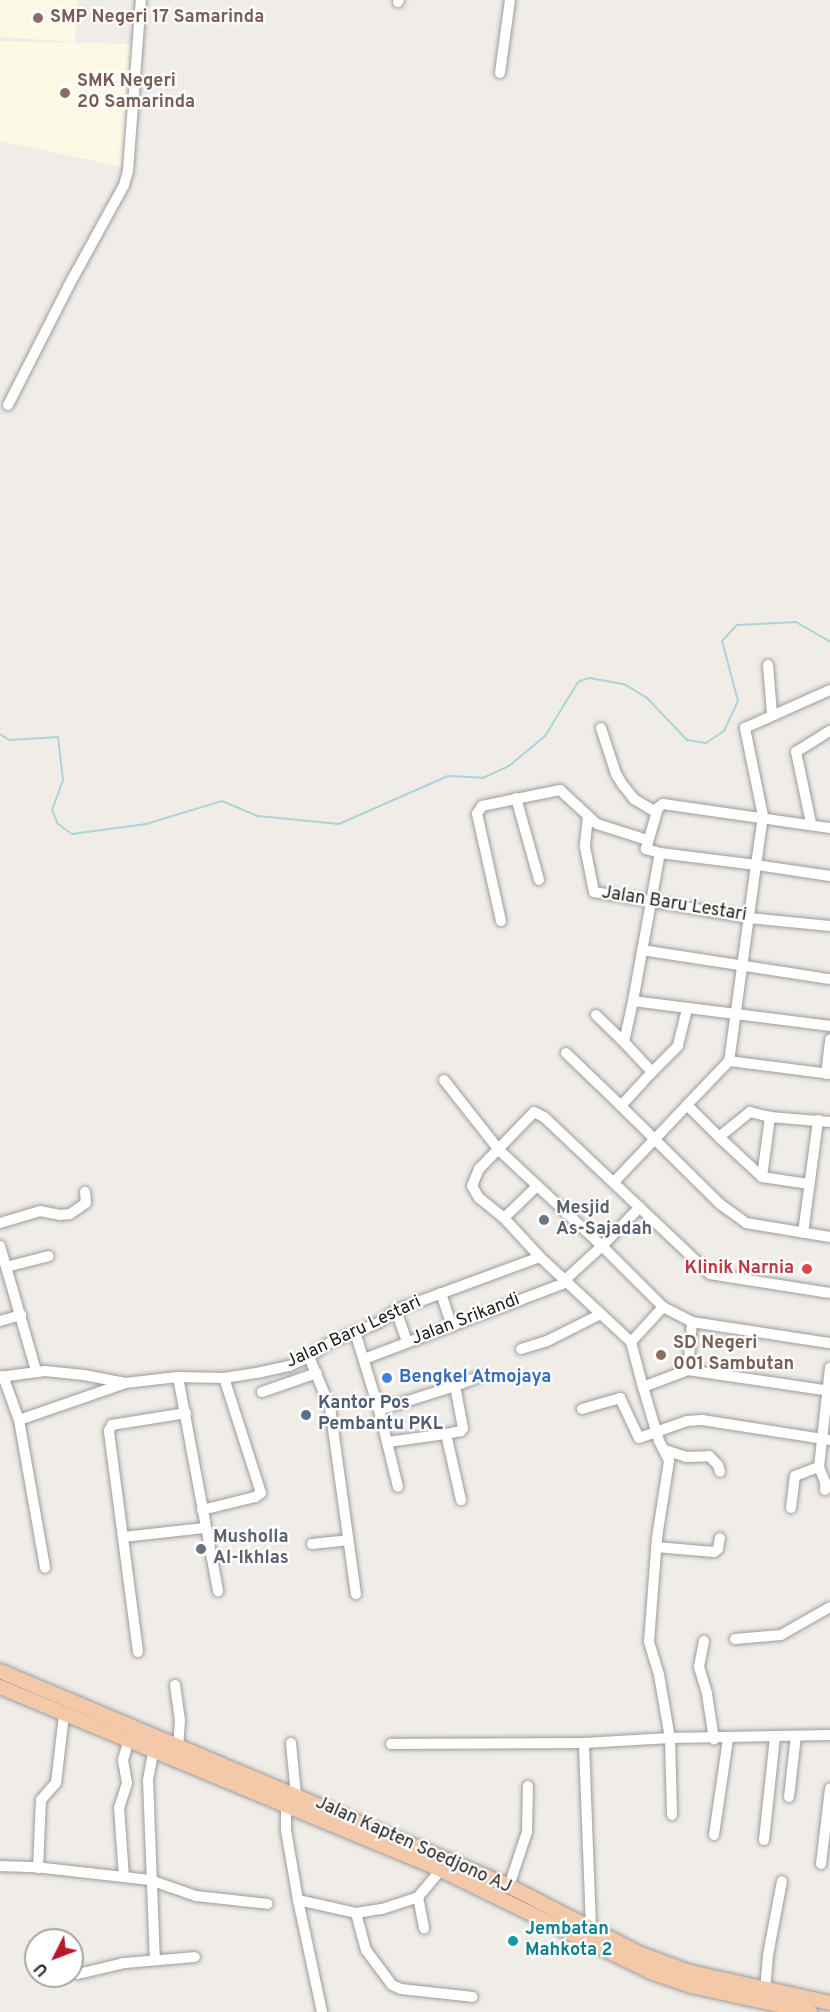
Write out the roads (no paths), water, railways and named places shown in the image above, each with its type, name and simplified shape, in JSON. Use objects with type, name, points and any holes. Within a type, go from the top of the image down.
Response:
[{"type":"main road","name":"Jalan Kapten Soedjono AJ","points":[[0,1671],[178,1748],[296,1795],[309,1808],[653,1973],[691,1986],[767,2002],[801,2006],[830,2003]]},
{"type":"main road","name":"Jalan Kapten Soedjono AJ","points":[[0,1687],[286,1806],[309,1808],[509,1886],[641,1954],[767,2002]]},
{"type":"street","points":[[8,405],[68,287],[124,185],[128,171],[141,0]]},
{"type":"street","points":[[500,73],[510,0]]},
{"type":"street","points":[[768,665],[772,714]]},
{"type":"street","points":[[614,1182],[729,1061],[763,816],[745,728],[830,690]]},
{"type":"street","points":[[601,728],[616,774],[623,785],[634,799],[656,812]]},
{"type":"street","points":[[811,824],[796,752],[830,731]]},
{"type":"street","points":[[501,921],[477,814],[482,806],[560,790],[588,816],[606,828],[646,840]]},
{"type":"street","points":[[516,798],[539,880]]},
{"type":"street","points":[[830,828],[763,816],[663,804],[656,812],[646,840],[646,850],[660,853],[830,876]]},
{"type":"street","name":"Jalan Baru Lestari","points":[[588,816],[585,847],[592,891],[749,918],[830,926]]},
{"type":"street","points":[[624,1042],[660,853]]},
{"type":"street","points":[[642,950],[830,979]]},
{"type":"street","points":[[633,1001],[830,1026]]},
{"type":"street","points":[[621,1106],[678,1046],[687,1009]]},
{"type":"street","points":[[596,1016],[652,1072]]},
{"type":"street","points":[[729,1061],[828,1074],[830,1039]]},
{"type":"street","points":[[566,1053],[739,1219],[830,1237]]},
{"type":"street","points":[[444,1080],[499,1150],[602,1246],[663,1307],[692,1322],[830,1343]]},
{"type":"street","points":[[687,1106],[762,1178],[809,1184]]},
{"type":"street","points":[[719,1137],[748,1112],[770,1117],[830,1122]]},
{"type":"street","points":[[672,1815],[670,1738],[656,1661],[649,1642],[656,1547],[669,1461],[660,1444],[631,1342],[540,1257],[504,1218],[479,1198],[472,1186],[479,1169],[530,1114],[537,1113],[614,1182],[710,1274],[830,1293]]},
{"type":"street","points":[[762,1178],[770,1117]]},
{"type":"street","points":[[803,1233],[818,1120]]},
{"type":"street","points":[[504,1218],[537,1186]]},
{"type":"street","points":[[0,1223],[40,1211],[60,1215],[70,1214],[86,1203],[85,1192]]},
{"type":"street","points":[[567,1281],[640,1208]]},
{"type":"street","points":[[0,1246],[36,1371]]},
{"type":"street","points":[[6,1267],[49,1256]]},
{"type":"street","name":"Jalan Baru Lestari","points":[[2,1376],[36,1371],[84,1375],[125,1383],[178,1377],[224,1378],[271,1370],[309,1357],[329,1343],[380,1322],[396,1310],[540,1257]]},
{"type":"street","name":"Jalan Srikandi","points":[[364,1359],[567,1281]]},
{"type":"street","points":[[441,1293],[452,1326]]},
{"type":"street","points":[[631,1342],[663,1307]]},
{"type":"street","points":[[396,1310],[407,1342]]},
{"type":"street","points":[[521,1349],[556,1337],[601,1314]]},
{"type":"street","points":[[0,1321],[21,1315]]},
{"type":"street","points":[[688,1370],[692,1322]]},
{"type":"street","points":[[355,1332],[388,1442],[398,1487]]},
{"type":"street","points":[[309,1357],[330,1407],[356,1594]]},
{"type":"street","points":[[825,1490],[825,1482],[819,1467],[826,1440],[830,1368]]},
{"type":"street","points":[[643,1386],[688,1370],[828,1391]]},
{"type":"street","points":[[262,1392],[317,1372]]},
{"type":"street","points":[[2,1376],[19,1420],[45,1568]]},
{"type":"street","points":[[379,1410],[481,1376]]},
{"type":"street","points":[[178,1377],[218,1591]]},
{"type":"street","points":[[202,1510],[255,1497],[261,1493],[224,1378]]},
{"type":"street","points":[[19,1420],[125,1383]]},
{"type":"street","points":[[388,1442],[461,1431],[463,1428],[455,1386]]},
{"type":"street","points":[[582,1409],[620,1398],[636,1436],[640,1438],[687,1421],[702,1420],[826,1440]]},
{"type":"street","points":[[138,1652],[108,1431],[110,1426],[186,1413]]},
{"type":"street","points":[[446,1434],[461,1500]]},
{"type":"street","points":[[665,1450],[686,1457],[709,1456],[720,1472]]},
{"type":"street","points":[[791,1508],[795,1476],[819,1467]]},
{"type":"street","points":[[123,1537],[205,1528]]},
{"type":"street","points":[[656,1547],[714,1552],[718,1549],[720,1538]]},
{"type":"street","points":[[312,1544],[348,1540]]},
{"type":"street","points":[[735,1639],[781,1635],[830,1607]]},
{"type":"street","points":[[704,1641],[699,1667],[707,1694],[714,1738]]},
{"type":"street","points":[[175,1684],[180,1720],[178,1748]]},
{"type":"street","points":[[38,1868],[41,1800],[56,1783],[64,1715]]},
{"type":"street","points":[[391,1744],[584,1743],[670,1738],[728,1739],[830,1735]]},
{"type":"street","points":[[789,1797],[796,1736]]},
{"type":"street","points":[[764,1839],[775,1737]]},
{"type":"street","points":[[714,1835],[728,1739]]},
{"type":"street","points":[[124,1877],[119,1808],[127,1783],[123,1760],[128,1742]]},
{"type":"street","points":[[291,1743],[296,1795]]},
{"type":"street","points":[[584,1743],[591,1927]]},
{"type":"street","points":[[153,1752],[148,1780],[150,1880],[155,1959]]},
{"type":"street","points":[[509,1886],[525,1841],[528,1786]]},
{"type":"street","points":[[821,1864],[830,1789]]},
{"type":"street","points":[[286,1806],[286,1830],[298,1900],[322,2012]]},
{"type":"street","points":[[0,1866],[150,1880],[196,1896],[268,1904]]},
{"type":"street","points":[[298,1900],[356,1913],[382,1909],[418,1897],[441,1870]]},
{"type":"street","points":[[767,2002],[768,1955],[782,1881]]},
{"type":"street","points":[[418,1897],[424,1928]]},
{"type":"street","points":[[356,1913],[366,1950],[392,1985],[401,1989],[473,1997]]},
{"type":"street","points":[[84,1973],[124,1963],[195,1957]]},
{"type":"waterway","points":[[0,734],[9,740],[58,737],[63,780],[52,810],[58,824],[72,834],[146,824],[222,801],[258,816],[339,824],[448,776],[483,778],[509,766],[545,736],[578,682],[589,678],[624,684],[647,698],[687,740],[706,743],[724,731],[738,701],[722,641],[737,625],[796,622],[830,642]]},
{"type":"place","name":"SMP Negeri 17 Samarinda","points":[[38,18]]},
{"type":"place","name":"SMK Negeri 20 Samarinda","points":[[65,93]]},
{"type":"place","name":"Mesjid As-Sajadah","points":[[544,1220]]},
{"type":"place","name":"Klinik Narnia","points":[[807,1269]]},
{"type":"place","name":"SD Negeri 001 Sambutan","points":[[661,1355]]},
{"type":"place","name":"Bengkel Atmojaya","points":[[387,1378]]},
{"type":"place","name":"Kantor Pos Pembantu PKL","points":[[306,1415]]},
{"type":"place","name":"Musholla Al-Ikhlas","points":[[201,1549]]},
{"type":"place","name":"Jembatan Mahkota 2","points":[[513,1941]]}]
